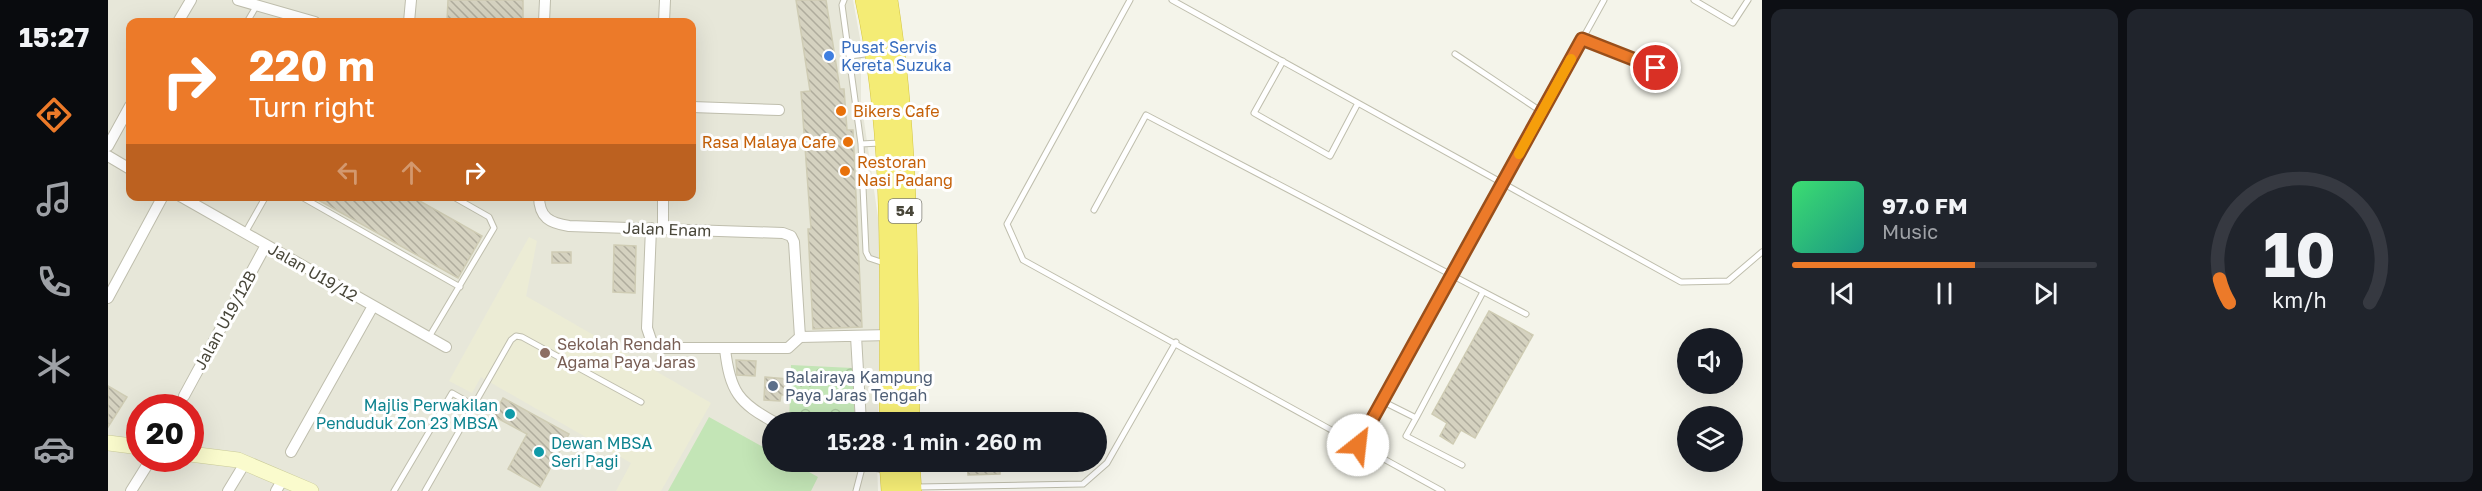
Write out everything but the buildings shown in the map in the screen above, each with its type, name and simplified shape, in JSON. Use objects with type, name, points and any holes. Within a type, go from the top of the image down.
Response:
[{"type":"highway","name":"54","points":[[866,0],[875,52],[885,142],[891,265],[890,412]]},
{"type":"highway","name":"54","points":[[887,0],[896,55],[904,137],[909,412]]},
{"type":"street","points":[[180,18],[191,0]]},
{"type":"street","points":[[238,0],[301,18]]},
{"type":"street","points":[[409,18],[411,0]]},
{"type":"street","points":[[544,18],[545,0]]},
{"type":"street","points":[[664,0],[664,18]]},
{"type":"street","points":[[696,107],[779,110]]},
{"type":"street","points":[[108,146],[126,113]]},
{"type":"street","points":[[108,156],[126,167]]},
{"type":"street","points":[[109,293],[160,201]]},
{"type":"street","name":"Jalan U19/12","points":[[189,201],[446,347]]},
{"type":"street","name":"Jalan Enam","points":[[539,201],[540,210],[545,219],[555,224],[569,226],[783,232],[791,236],[794,242],[800,337]]},
{"type":"street","points":[[663,201],[663,229]]},
{"type":"street","points":[[651,228],[647,328],[652,343],[661,348],[788,348],[800,337],[890,335]]},
{"type":"street","name":"Jalan U19/12B","points":[[185,394],[266,245]]},
{"type":"street","points":[[291,452],[373,306]]},
{"type":"street","points":[[856,336],[860,412]]},
{"type":"street","points":[[725,349],[728,371],[735,393],[752,411],[762,416]]},
{"type":"street","points":[[108,443],[126,445]]},
{"type":"street","points":[[204,456],[238,460],[279,485],[311,491]]},
{"type":"street","points":[[228,491],[245,463]]},
{"type":"street","points":[[131,491],[143,472]]},
{"type":"street","points":[[882,472],[899,479]]},
{"type":"lane","points":[[844,0],[842,5],[861,144],[866,252],[872,259],[891,265]]},
{"type":"lane","points":[[1130,0],[1007,224],[1023,260],[1176,342],[1442,491]]},
{"type":"lane","points":[[1172,0],[1681,282],[1728,281],[1762,252]]},
{"type":"lane","points":[[1358,445],[1604,0]]},
{"type":"lane","points":[[1694,0],[1733,23],[1748,0]]},
{"type":"lane","points":[[249,18],[257,5]]},
{"type":"lane","points":[[1582,39],[1674,76]]},
{"type":"lane","points":[[850,56],[875,52]]},
{"type":"lane","points":[[1455,54],[1542,112]]},
{"type":"lane","points":[[1283,61],[1254,113],[1330,156],[1358,103]]},
{"type":"lane","points":[[1094,210],[1146,115],[1526,314]]},
{"type":"lane","points":[[861,144],[885,142]]},
{"type":"lane","points":[[245,233],[263,201]]},
{"type":"lane","points":[[309,201],[460,286]]},
{"type":"lane","points":[[429,338],[492,232],[494,224],[489,217],[461,201]]},
{"type":"lane","points":[[1462,465],[1406,436],[1483,292]]},
{"type":"lane","points":[[425,491],[511,340],[519,336],[641,402]]},
{"type":"lane","points":[[899,479],[1083,484],[1107,463],[1176,342]]},
{"type":"lane","points":[[394,491],[452,393],[475,406]]},
{"type":"lane","points":[[1382,401],[1416,418]]},
{"type":"lane","points":[[856,491],[859,472]]},
{"type":"shaded area","points":[[108,0],[853,0],[861,44],[861,100],[882,245],[878,412],[762,412],[762,472],[877,472],[878,491],[108,491]]},
{"type":"shaded area","name":"Sekolah Rendah Agama Paya Jaras","points":[[529,237],[537,241],[526,296],[711,403],[661,491],[616,491],[631,463],[481,377],[472,393],[449,381]]},
{"type":"green space","points":[[791,365],[853,368],[855,412],[789,412]]},
{"type":"green space","points":[[709,417],[762,446],[762,472],[809,472],[818,477],[811,491],[668,491]]},
{"type":"slow traffic","points":[[1519,154],[1571,59]]},
{"type":"place","name":"Pusat Servis Kereta Suzuka","points":[[829,56]]},
{"type":"place","name":"Bikers Cafe","points":[[841,111]]},
{"type":"place","name":"Rasa Malaya Cafe","points":[[848,142]]},
{"type":"place","name":"Restoran Nasi Padang","points":[[845,171]]},
{"type":"place","name":"Sekolah Rendah Agama Paya Jaras","points":[[545,353]]},
{"type":"place","name":"Balairaya Kampung Paya Jaras Tengah","points":[[773,386]]},
{"type":"place","name":"Majlis Perwakilan Penduduk Zon 23 MBSA","points":[[510,414]]},
{"type":"place","name":"Dewan MBSA Seri Pagi","points":[[539,452]]},
{"type":"route","points":[[1358,445],[1582,39],[1656,68]]}]
